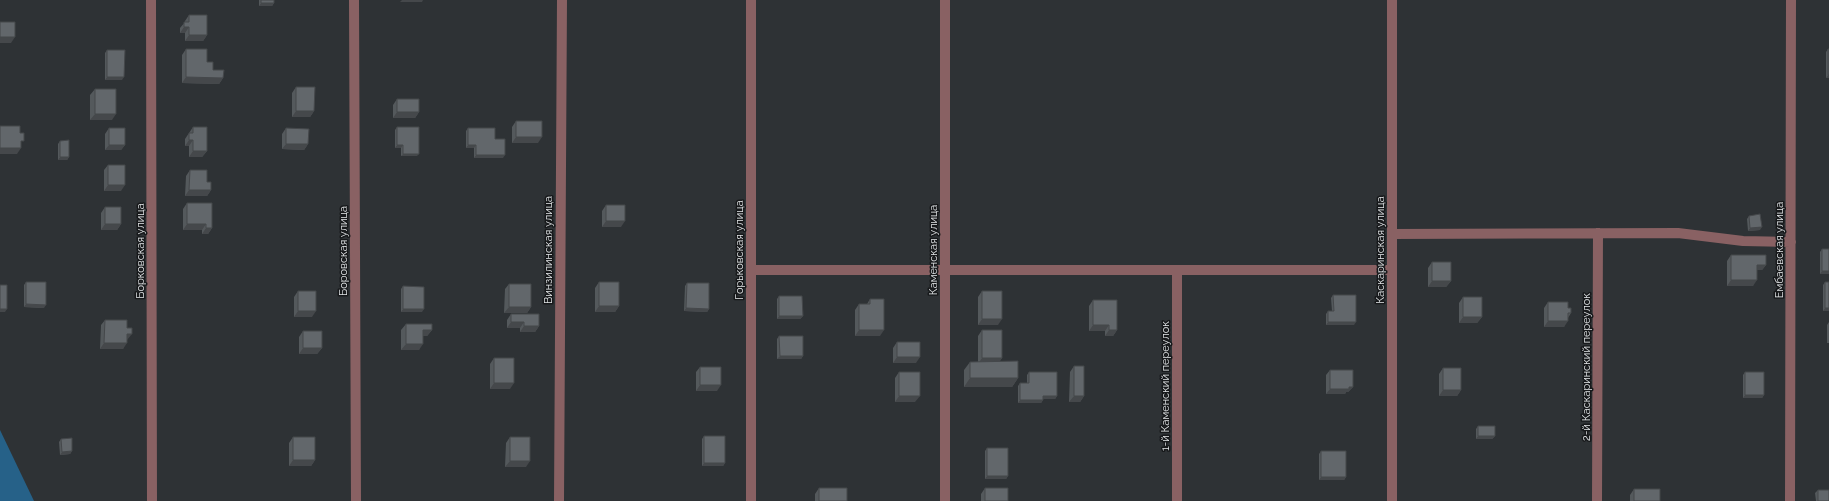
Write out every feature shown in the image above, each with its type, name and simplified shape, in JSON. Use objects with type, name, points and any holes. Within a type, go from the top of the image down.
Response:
[{"type":"street","name":"Борковская улица","points":[[151,0],[152,501]]},
{"type":"street","name":"Боровская улица","points":[[354,0],[356,501]]},
{"type":"street","name":"Винзилинская улица","points":[[559,501],[562,0]]},
{"type":"street","name":"Горьковская улица","points":[[751,0],[751,501]]},
{"type":"street","name":"Каменская улица","points":[[945,0],[945,501]]},
{"type":"street","name":"Каскаринская улица","points":[[1392,0],[1392,501]]},
{"type":"street","name":"Ембаевская улица","points":[[1790,501],[1791,0]]},
{"type":"street","name":"2-й Каскаринский переулок","points":[[1597,501],[1598,233]]},
{"type":"street","points":[[1392,234],[1678,233],[1743,241],[1791,242]]},
{"type":"street","points":[[751,270],[1392,270]]},
{"type":"street","name":"1-й Каменский переулок","points":[[1177,270],[1177,501]]},
{"type":"shaded area","points":[[0,430],[34,501],[0,501]]},
{"type":"building","points":[[261,0],[274,0],[274,3],[261,3]]},
{"type":"building","points":[[189,15],[207,15],[207,35],[189,35],[189,27],[184,27],[184,22],[189,22]]},
{"type":"building","points":[[0,22],[15,22],[15,37],[0,37]]},
{"type":"building","points":[[186,49],[207,49],[207,62],[213,62],[213,70],[224,70],[223,78],[186,77]]},
{"type":"building","points":[[1829,49],[1829,75],[1828,75]]},
{"type":"building","points":[[107,50],[125,50],[124,77],[107,77]]},
{"type":"building","points":[[296,87],[315,87],[314,111],[296,111]]},
{"type":"building","points":[[95,89],[116,89],[116,114],[95,114]]},
{"type":"building","points":[[397,99],[419,99],[419,112],[397,112]]},
{"type":"building","points":[[516,121],[542,121],[542,137],[516,137]]},
{"type":"building","points":[[0,126],[20,126],[20,133],[24,133],[24,141],[21,141],[21,148],[0,148]]},
{"type":"building","points":[[193,127],[207,127],[207,151],[193,151],[193,140],[189,140],[189,133],[193,133]]},
{"type":"building","points":[[397,127],[419,127],[419,154],[403,154],[403,145],[397,145]]},
{"type":"building","points":[[109,128],[125,128],[125,145],[109,145]]},
{"type":"building","points":[[286,128],[309,129],[308,144],[286,144]]},
{"type":"building","points":[[468,128],[495,128],[495,139],[505,139],[505,155],[476,155],[476,145],[468,145]]},
{"type":"building","points":[[69,140],[69,157],[60,157],[60,141]]},
{"type":"building","points":[[108,165],[125,165],[125,185],[108,185]]},
{"type":"building","points":[[190,170],[207,170],[207,182],[211,182],[211,190],[189,190]]},
{"type":"building","points":[[187,203],[212,203],[212,228],[206,228],[206,224],[187,224]]},
{"type":"building","points":[[606,205],[625,205],[625,221],[606,221]]},
{"type":"building","points":[[105,207],[121,207],[121,224],[105,224]]},
{"type":"building","points":[[1760,214],[1762,227],[1750,228],[1749,216]]},
{"type":"building","points":[[1822,249],[1829,249],[1829,271],[1822,271]]},
{"type":"building","points":[[1731,255],[1766,255],[1766,265],[1757,265],[1757,280],[1731,280]]},
{"type":"building","points":[[1432,262],[1451,262],[1451,281],[1432,281]]},
{"type":"building","points":[[26,282],[46,282],[46,305],[26,304]]},
{"type":"building","points":[[599,282],[619,282],[619,306],[599,306]]},
{"type":"building","points":[[1825,282],[1829,282],[1829,308],[1825,308]]},
{"type":"building","points":[[687,283],[709,283],[709,309],[686,308]]},
{"type":"building","points":[[509,284],[531,284],[531,307],[509,307]]},
{"type":"building","points":[[0,285],[7,285],[7,309],[0,309]]},
{"type":"building","points":[[403,286],[424,287],[424,309],[403,309]]},
{"type":"building","points":[[298,291],[316,291],[316,311],[298,311]]},
{"type":"building","points":[[982,291],[1002,291],[1002,319],[982,319]]},
{"type":"building","points":[[1333,295],[1356,295],[1356,322],[1328,322],[1328,311],[1334,311]]},
{"type":"building","points":[[779,296],[802,296],[803,316],[779,316]]},
{"type":"building","points":[[1463,297],[1482,297],[1482,317],[1463,317]]},
{"type":"building","points":[[870,299],[884,299],[884,330],[859,330],[859,304],[870,304]]},
{"type":"building","points":[[1093,300],[1117,300],[1117,330],[1109,330],[1109,325],[1093,325]]},
{"type":"building","points":[[1548,302],[1568,302],[1568,308],[1571,308],[1571,313],[1568,313],[1568,321],[1548,321]]},
{"type":"building","points":[[511,314],[539,314],[539,326],[524,326],[524,322],[511,322]]},
{"type":"building","points":[[105,320],[127,320],[127,328],[132,328],[132,334],[127,334],[127,343],[104,343]]},
{"type":"building","points":[[406,324],[432,324],[432,330],[423,330],[423,344],[406,344]]},
{"type":"building","points":[[982,330],[1002,330],[1002,358],[982,358]]},
{"type":"building","points":[[303,331],[322,331],[322,348],[303,348]]},
{"type":"building","points":[[779,336],[803,336],[803,356],[780,356]]},
{"type":"building","points":[[897,342],[920,342],[920,357],[897,357]]},
{"type":"building","points":[[494,358],[514,358],[514,383],[494,383]]},
{"type":"building","points":[[1018,361],[1018,378],[970,378],[970,362]]},
{"type":"building","points":[[1074,366],[1084,366],[1084,396],[1074,396]]},
{"type":"building","points":[[700,367],[721,367],[721,385],[700,385]]},
{"type":"building","points":[[1443,368],[1461,368],[1461,390],[1443,390]]},
{"type":"building","points":[[1330,370],[1353,370],[1353,387],[1349,387],[1349,389],[1330,389]]},
{"type":"building","points":[[899,372],[920,372],[920,396],[899,396]]},
{"type":"building","points":[[1029,372],[1057,372],[1057,396],[1043,396],[1043,400],[1020,400],[1020,383],[1029,383]]},
{"type":"building","points":[[1745,372],[1764,372],[1764,395],[1745,395]]},
{"type":"building","points":[[1478,426],[1495,426],[1495,436],[1478,436]]},
{"type":"building","points":[[704,436],[725,436],[725,463],[704,463]]},
{"type":"building","points":[[293,437],[315,437],[315,460],[293,460]]},
{"type":"building","points":[[510,437],[530,437],[530,461],[510,461]]},
{"type":"building","points":[[72,438],[72,451],[62,452],[61,439]]},
{"type":"building","points":[[987,448],[1008,448],[1008,476],[987,476]]},
{"type":"building","points":[[1321,451],[1346,451],[1346,477],[1321,477]]},
{"type":"building","points":[[819,488],[847,488],[847,501],[819,501]]},
{"type":"building","points":[[985,488],[1008,488],[1008,501],[985,501]]},
{"type":"building","points":[[1634,489],[1660,489],[1660,501],[1634,501]]},
{"type":"building","points":[[1818,490],[1829,490],[1829,501],[1818,501]]}]
